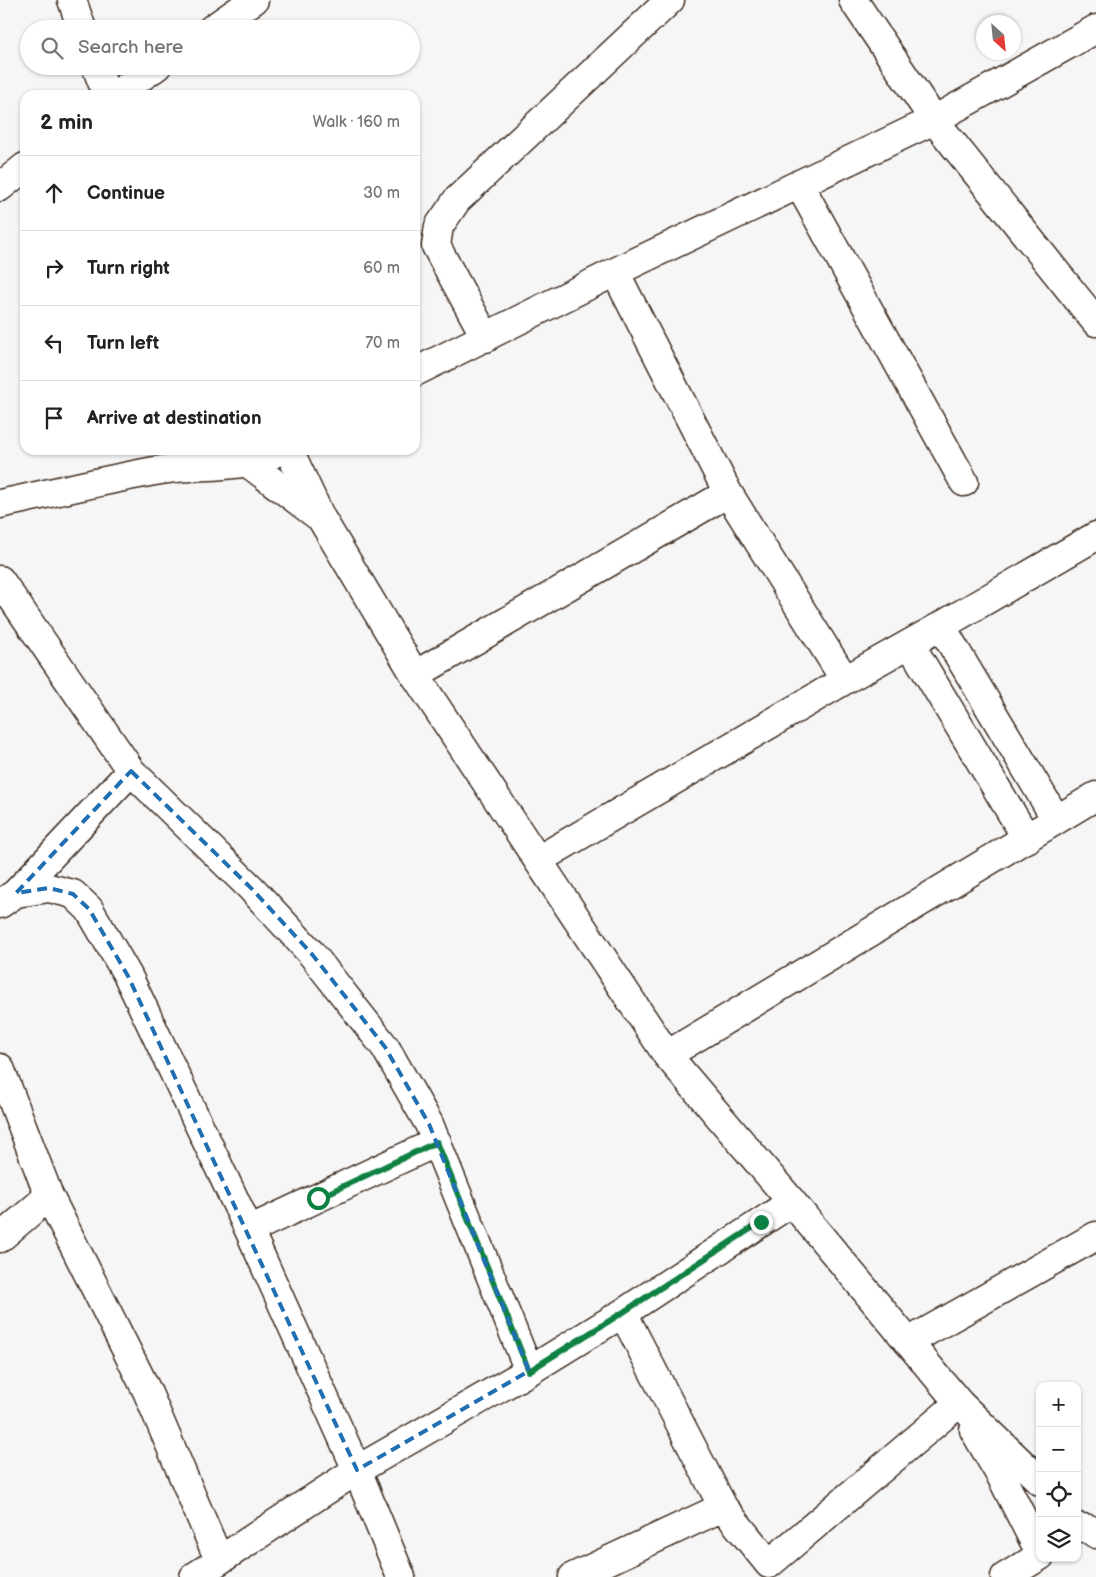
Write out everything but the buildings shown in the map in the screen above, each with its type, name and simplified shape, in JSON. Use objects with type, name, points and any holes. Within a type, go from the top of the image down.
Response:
[{"type":"street","points":[[72,0],[79,20]]},
{"type":"street","points":[[225,20],[254,0]]},
{"type":"street","points":[[486,338],[436,246],[439,226],[457,200],[670,0]]},
{"type":"street","points":[[853,0],[934,120],[1096,322]]},
{"type":"street","points":[[420,370],[615,272],[934,120],[1096,29]]},
{"type":"street","points":[[99,75],[105,90]]},
{"type":"street","points":[[122,90],[144,75]]},
{"type":"street","points":[[0,187],[20,171]]},
{"type":"street","points":[[799,184],[964,482]]},
{"type":"street","points":[[615,272],[728,493],[845,680]]},
{"type":"street","points":[[162,470],[191,455]]},
{"type":"street","points":[[0,504],[162,470],[246,456],[272,455]]},
{"type":"street","points":[[291,455],[322,518],[415,675],[667,1055],[959,1403],[1036,1477]]},
{"type":"street","points":[[246,456],[322,518]]},
{"type":"street","points":[[415,675],[728,493]]},
{"type":"street","points":[[538,860],[845,680],[1096,536]]},
{"type":"street","points":[[0,580],[131,771],[251,888],[311,953],[385,1047],[429,1124],[529,1371]]},
{"type":"street","points":[[941,626],[1056,819]]},
{"type":"street","points":[[910,644],[1027,839]]},
{"type":"street","points":[[8,898],[131,771]]},
{"type":"street","points":[[667,1055],[1096,796]]},
{"type":"street","points":[[8,898],[49,888],[73,894],[89,909],[128,976],[249,1230],[358,1470],[401,1577]]},
{"type":"street","points":[[0,1068],[49,1196],[147,1391],[219,1560]]},
{"type":"street","points":[[249,1230],[437,1142]]},
{"type":"street","points":[[0,1238],[49,1196]]},
{"type":"street","points":[[194,1577],[358,1470],[529,1371],[622,1313],[792,1202]]},
{"type":"street","points":[[908,1342],[1096,1236]]},
{"type":"street","points":[[622,1313],[723,1507],[769,1564],[959,1403]]},
{"type":"street","points":[[959,1403],[1002,1478],[1036,1548]]},
{"type":"street","points":[[573,1577],[723,1507]]},
{"type":"street","points":[[1005,1577],[1036,1558]]},
{"type":"street","points":[[1040,1562],[1041,1571],[1044,1577]]},
{"type":"highlighted area","points":[[131,771],[251,888],[311,953],[385,1047],[429,1124],[529,1371],[357,1470],[128,976],[89,909],[73,894],[49,888],[16,893]]},
{"type":"route","points":[[318,1198],[437,1142],[529,1371],[761,1222]]}]
